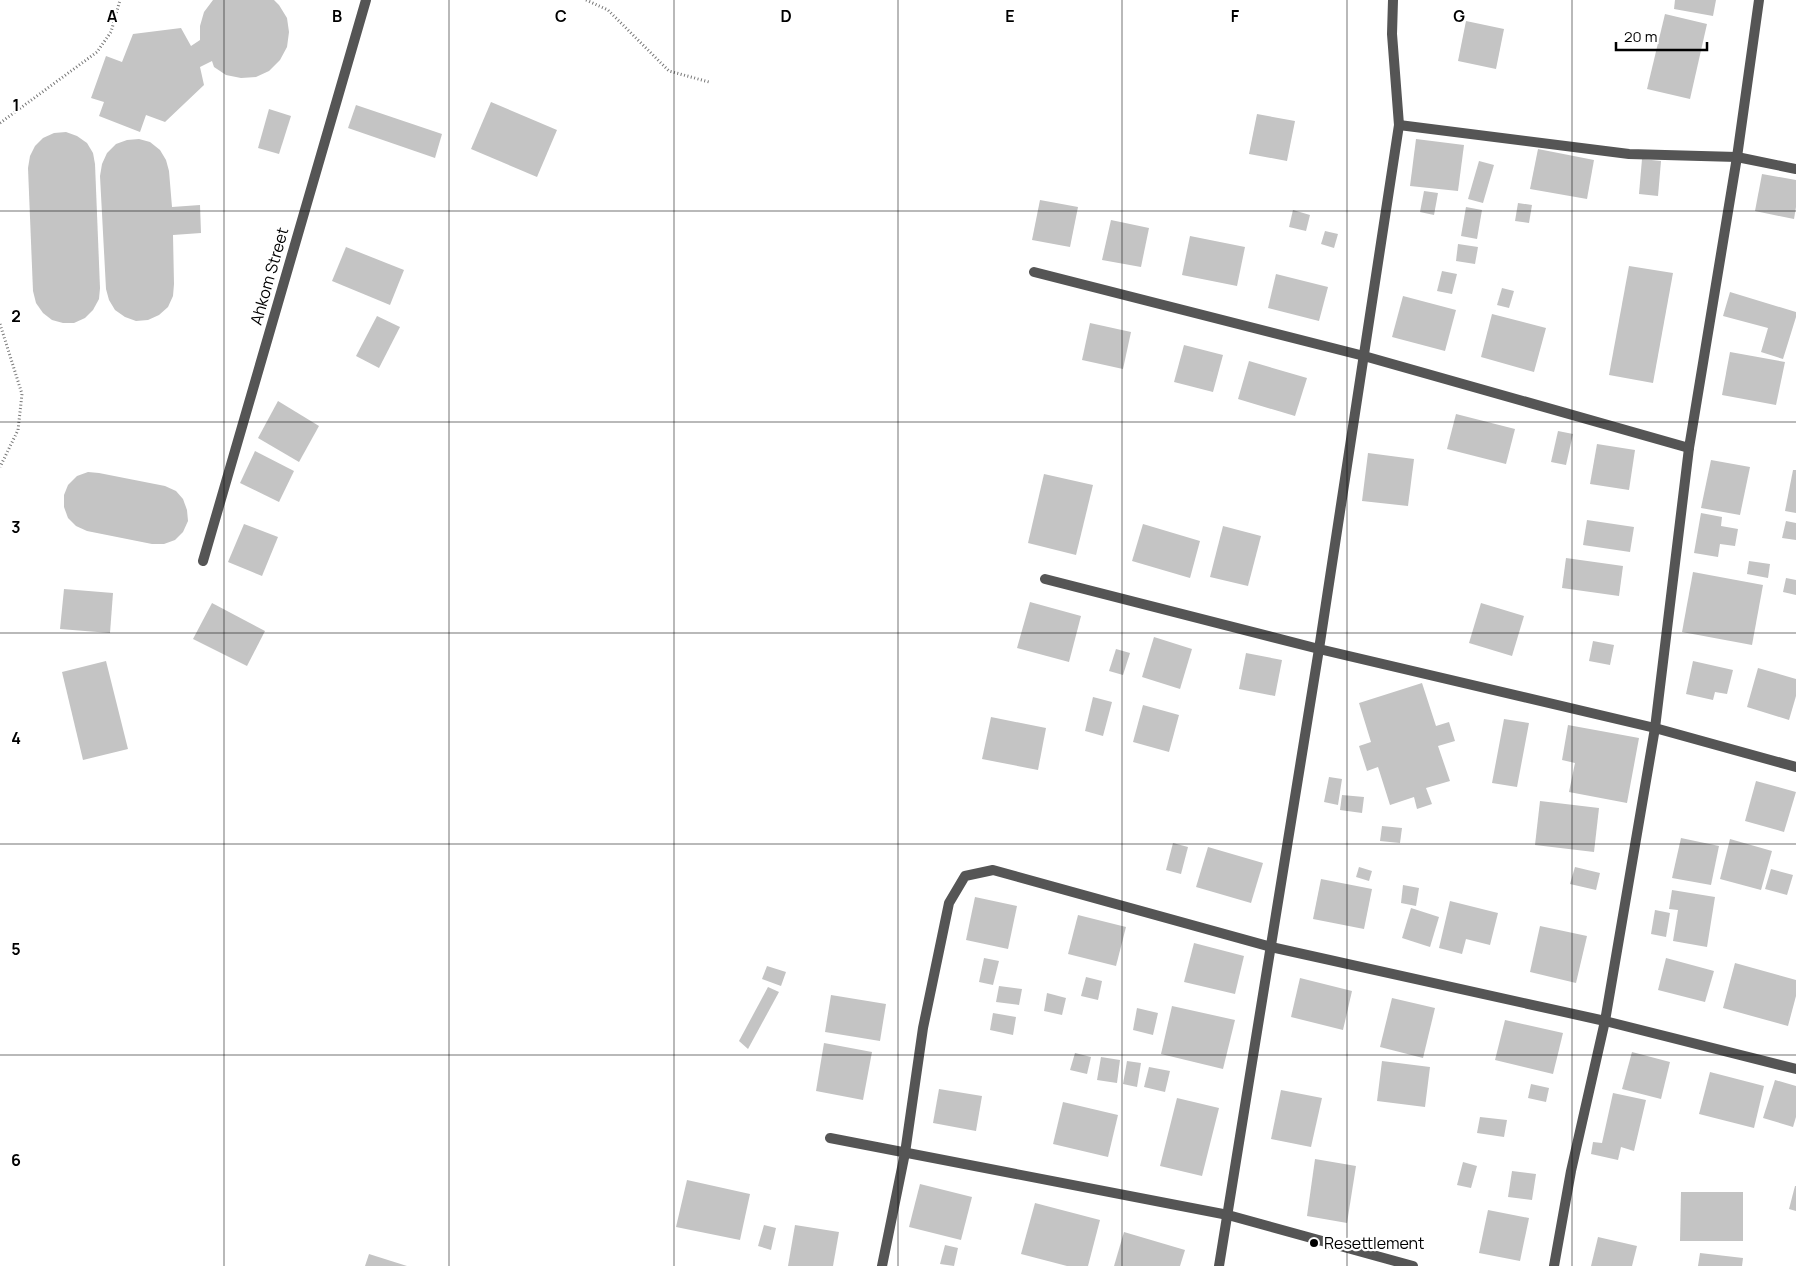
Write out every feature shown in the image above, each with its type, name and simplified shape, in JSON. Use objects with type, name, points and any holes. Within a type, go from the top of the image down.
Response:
[{"type":"street","name":"Ahkom Street","points":[[203,561],[366,0]]},
{"type":"street","points":[[1219,1266],[1320,649],[1399,125],[1392,34],[1393,0]]},
{"type":"street","points":[[1554,1266],[1571,1171],[1605,1021],[1655,728],[1689,448],[1737,157],[1759,0]]},
{"type":"street","points":[[1399,125],[1629,154],[1737,157],[1796,169]]},
{"type":"street","points":[[1034,272],[1364,356],[1689,448]]},
{"type":"street","points":[[1045,579],[1320,649],[1655,728],[1796,767]]},
{"type":"street","points":[[882,1266],[905,1154],[923,1028],[949,903],[965,876],[993,870],[1271,947],[1605,1021],[1796,1069]]},
{"type":"street","points":[[830,1138],[1228,1215],[1413,1266]]},
{"type":"path","points":[[0,123],[97,52],[111,32],[120,0]]},
{"type":"path","points":[[586,0],[608,10],[669,71],[709,82]]},
{"type":"path","points":[[0,324],[22,394],[18,430],[0,467]]},
{"type":"building","points":[[213,0],[274,0],[287,18],[289,32],[287,47],[280,60],[269,71],[256,77],[241,78],[226,75],[214,67],[212,61],[200,67],[204,85],[165,122],[146,115],[140,132],[99,116],[104,102],[91,98],[106,56],[122,62],[133,34],[181,28],[191,46],[200,40],[200,26],[204,12]]},
{"type":"building","points":[[1675,0],[1716,0],[1713,16],[1674,9]]},
{"type":"building","points":[[1665,14],[1707,24],[1690,99],[1647,89]]},
{"type":"building","points":[[1466,21],[1504,29],[1496,69],[1458,61]]},
{"type":"building","points":[[491,102],[557,130],[537,177],[471,149]]},
{"type":"building","points":[[356,105],[442,134],[435,158],[348,128]]},
{"type":"building","points":[[269,109],[291,116],[279,154],[258,148]]},
{"type":"building","points":[[1257,114],[1295,121],[1287,161],[1249,154]]},
{"type":"building","points":[[66,132],[77,136],[87,143],[93,153],[95,164],[99,299],[93,310],[85,318],[74,323],[52,320],[43,313],[36,303],[33,291],[28,168],[30,156],[35,146],[43,138],[54,133]]},
{"type":"building","points":[[139,139],[150,142],[160,150],[166,160],[169,171],[172,207],[200,205],[201,233],[173,235],[173,296],[168,307],[159,315],[148,320],[136,321],[125,317],[115,310],[109,300],[106,289],[100,176],[102,164],[107,153],[116,144],[127,140]]},
{"type":"building","points":[[1416,139],[1464,145],[1458,191],[1410,186]]},
{"type":"building","points":[[1538,149],[1594,160],[1587,199],[1530,189]]},
{"type":"building","points":[[1642,159],[1661,161],[1658,196],[1639,194]]},
{"type":"building","points":[[1479,161],[1494,165],[1483,203],[1468,199]]},
{"type":"building","points":[[1762,174],[1796,180],[1794,219],[1755,211]]},
{"type":"building","points":[[1424,191],[1438,193],[1434,215],[1420,212]]},
{"type":"building","points":[[1040,200],[1078,207],[1070,247],[1032,240]]},
{"type":"building","points":[[1518,203],[1532,205],[1529,223],[1515,221]]},
{"type":"building","points":[[1466,207],[1482,210],[1477,239],[1461,236]]},
{"type":"building","points":[[1293,210],[1310,215],[1306,231],[1289,227]]},
{"type":"building","points":[[1111,220],[1149,228],[1141,267],[1102,260]]},
{"type":"building","points":[[1325,231],[1338,234],[1334,248],[1321,244]]},
{"type":"building","points":[[1190,236],[1245,247],[1237,286],[1182,275]]},
{"type":"building","points":[[1458,244],[1478,247],[1475,264],[1456,261]]},
{"type":"building","points":[[346,247],[404,270],[390,305],[332,281]]},
{"type":"building","points":[[1629,266],[1673,273],[1653,383],[1609,375]]},
{"type":"building","points":[[1442,271],[1457,274],[1452,294],[1437,291]]},
{"type":"building","points":[[1276,274],[1328,287],[1319,321],[1268,308]]},
{"type":"building","points":[[1502,288],[1514,291],[1509,308],[1497,305]]},
{"type":"building","points":[[1730,292],[1796,312],[1783,359],[1761,352],[1768,328],[1723,316]]},
{"type":"building","points":[[1403,296],[1456,310],[1445,351],[1392,337]]},
{"type":"building","points":[[1492,314],[1546,328],[1534,372],[1481,357]]},
{"type":"building","points":[[377,316],[400,327],[379,368],[356,356]]},
{"type":"building","points":[[1090,323],[1131,332],[1123,369],[1082,360]]},
{"type":"building","points":[[1184,345],[1223,355],[1213,392],[1174,382]]},
{"type":"building","points":[[1730,352],[1785,362],[1776,405],[1722,395]]},
{"type":"building","points":[[1249,361],[1307,378],[1295,416],[1238,399]]},
{"type":"building","points":[[278,401],[319,426],[299,462],[258,438]]},
{"type":"building","points":[[1456,414],[1515,429],[1506,464],[1447,449]]},
{"type":"building","points":[[1558,431],[1573,434],[1566,465],[1551,462]]},
{"type":"building","points":[[1597,444],[1635,450],[1629,490],[1590,484]]},
{"type":"building","points":[[255,451],[294,471],[279,502],[240,483]]},
{"type":"building","points":[[1368,453],[1414,459],[1408,506],[1362,501]]},
{"type":"building","points":[[1711,460],[1750,467],[1740,515],[1701,508]]},
{"type":"building","points":[[1793,470],[1796,470],[1796,513],[1785,511]]},
{"type":"building","points":[[88,472],[165,486],[176,491],[183,499],[187,510],[188,521],[183,532],[175,540],[164,544],[152,544],[87,531],[76,526],[68,518],[64,507],[64,495],[68,485],[77,476]]},
{"type":"building","points":[[1044,474],[1093,485],[1076,555],[1028,543]]},
{"type":"building","points":[[1701,513],[1722,517],[1721,526],[1738,529],[1735,546],[1720,544],[1718,557],[1694,553]]},
{"type":"building","points":[[1587,520],[1634,527],[1630,552],[1583,545]]},
{"type":"building","points":[[1786,521],[1796,523],[1796,540],[1782,538]]},
{"type":"building","points":[[244,524],[278,537],[262,576],[228,562]]},
{"type":"building","points":[[1143,524],[1200,541],[1190,578],[1132,561]]},
{"type":"building","points":[[1223,526],[1261,536],[1248,586],[1210,577]]},
{"type":"building","points":[[1566,558],[1623,566],[1619,596],[1562,588]]},
{"type":"building","points":[[1749,561],[1770,564],[1768,578],[1747,574]]},
{"type":"building","points":[[1693,572],[1763,585],[1752,645],[1682,632]]},
{"type":"building","points":[[1786,578],[1796,580],[1796,595],[1783,592]]},
{"type":"building","points":[[64,589],[113,593],[110,633],[60,629]]},
{"type":"building","points":[[1030,602],[1081,616],[1069,662],[1017,648]]},
{"type":"building","points":[[212,603],[265,631],[247,666],[193,639]]},
{"type":"building","points":[[1481,603],[1524,616],[1512,656],[1469,643]]},
{"type":"building","points":[[1154,637],[1192,649],[1180,689],[1142,677]]},
{"type":"building","points":[[1593,641],[1614,645],[1610,665],[1589,661]]},
{"type":"building","points":[[1116,649],[1130,653],[1123,675],[1109,671]]},
{"type":"building","points":[[1246,653],[1282,660],[1275,696],[1239,689]]},
{"type":"building","points":[[106,661],[128,749],[83,760],[62,672]]},
{"type":"building","points":[[1693,661],[1733,670],[1727,694],[1715,692],[1713,700],[1686,694]]},
{"type":"building","points":[[1758,668],[1796,679],[1796,696],[1789,720],[1747,707]]},
{"type":"building","points":[[1422,683],[1436,726],[1449,722],[1455,741],[1438,746],[1450,781],[1426,788],[1432,804],[1417,809],[1414,797],[1390,805],[1378,767],[1367,771],[1359,746],[1371,742],[1359,703]]},
{"type":"building","points":[[1093,697],[1112,702],[1103,736],[1085,731]]},
{"type":"building","points":[[1143,705],[1179,715],[1169,752],[1133,742]]},
{"type":"building","points":[[991,717],[1046,728],[1038,770],[982,759]]},
{"type":"building","points":[[1504,719],[1529,723],[1517,787],[1492,783]]},
{"type":"building","points":[[1568,725],[1639,738],[1627,803],[1569,792],[1575,763],[1562,760]]},
{"type":"building","points":[[1329,777],[1342,779],[1338,805],[1324,802]]},
{"type":"building","points":[[1756,781],[1796,792],[1784,832],[1745,821]]},
{"type":"building","points":[[1342,795],[1364,797],[1362,813],[1340,810]]},
{"type":"building","points":[[1540,801],[1599,808],[1594,852],[1535,845]]},
{"type":"building","points":[[1382,826],[1402,828],[1400,843],[1380,841]]},
{"type":"building","points":[[1681,838],[1719,846],[1711,885],[1672,878]]},
{"type":"building","points":[[1730,839],[1772,851],[1761,890],[1720,879]]},
{"type":"building","points":[[1173,843],[1188,847],[1181,874],[1166,870]]},
{"type":"building","points":[[1208,847],[1263,863],[1251,903],[1196,887]]},
{"type":"building","points":[[1359,867],[1372,871],[1369,881],[1356,877]]},
{"type":"building","points":[[1575,867],[1600,873],[1596,890],[1570,884]]},
{"type":"building","points":[[1771,869],[1793,875],[1787,895],[1765,889]]},
{"type":"building","points":[[1321,879],[1372,889],[1364,929],[1313,919]]},
{"type":"building","points":[[1403,885],[1419,888],[1416,906],[1401,903]]},
{"type":"building","points":[[1672,890],[1715,897],[1707,947],[1673,941],[1678,910],[1669,909]]},
{"type":"building","points":[[975,897],[1017,906],[1008,949],[966,940]]},
{"type":"building","points":[[1450,901],[1498,913],[1490,945],[1466,939],[1462,954],[1439,948]]},
{"type":"building","points":[[1411,908],[1439,917],[1430,947],[1402,938]]},
{"type":"building","points":[[1655,910],[1670,913],[1666,937],[1651,934]]},
{"type":"building","points":[[1078,915],[1126,927],[1116,966],[1068,954]]},
{"type":"building","points":[[1540,926],[1587,936],[1576,983],[1530,972]]},
{"type":"building","points":[[1194,943],[1244,956],[1235,994],[1184,982]]},
{"type":"building","points":[[984,958],[999,961],[993,985],[979,982]]},
{"type":"building","points":[[1666,958],[1714,971],[1705,1002],[1658,990]]},
{"type":"building","points":[[1735,963],[1796,980],[1796,996],[1788,1026],[1723,1008]]},
{"type":"building","points":[[767,966],[786,972],[781,986],[762,979]]},
{"type":"building","points":[[1086,977],[1102,981],[1098,1000],[1081,996]]},
{"type":"building","points":[[1300,978],[1352,991],[1343,1030],[1291,1017]]},
{"type":"building","points":[[999,986],[1022,989],[1019,1005],[996,1002]]},
{"type":"building","points":[[768,987],[779,992],[748,1049],[739,1041]]},
{"type":"building","points":[[1047,993],[1066,998],[1062,1015],[1044,1011]]},
{"type":"building","points":[[831,995],[886,1004],[880,1041],[825,1032]]},
{"type":"building","points":[[1392,998],[1435,1008],[1423,1058],[1380,1047]]},
{"type":"building","points":[[1172,1006],[1235,1020],[1223,1069],[1161,1054]]},
{"type":"building","points":[[1137,1008],[1158,1013],[1153,1035],[1133,1030]]},
{"type":"building","points":[[993,1013],[1016,1017],[1013,1035],[990,1030]]},
{"type":"building","points":[[1505,1020],[1563,1033],[1553,1074],[1495,1060]]},
{"type":"building","points":[[824,1043],[872,1052],[863,1100],[816,1091]]},
{"type":"building","points":[[1632,1052],[1670,1062],[1661,1099],[1622,1089]]},
{"type":"building","points":[[1075,1053],[1091,1057],[1087,1074],[1070,1070]]},
{"type":"building","points":[[1101,1057],[1120,1060],[1117,1083],[1097,1080]]},
{"type":"building","points":[[1127,1061],[1141,1063],[1137,1087],[1123,1084]]},
{"type":"building","points":[[1382,1061],[1430,1067],[1425,1107],[1377,1101]]},
{"type":"building","points":[[1149,1067],[1170,1071],[1165,1092],[1144,1087]]},
{"type":"building","points":[[1710,1072],[1764,1086],[1754,1128],[1699,1114]]},
{"type":"building","points":[[1775,1080],[1796,1086],[1796,1117],[1793,1127],[1763,1118]]},
{"type":"building","points":[[1531,1084],[1549,1088],[1546,1102],[1528,1098]]},
{"type":"building","points":[[939,1089],[982,1096],[976,1131],[933,1123]]},
{"type":"building","points":[[1281,1090],[1322,1098],[1311,1147],[1271,1139]]},
{"type":"building","points":[[1613,1093],[1646,1100],[1634,1151],[1621,1147],[1618,1160],[1591,1154],[1593,1142],[1602,1143]]},
{"type":"building","points":[[1177,1098],[1219,1108],[1202,1176],[1160,1166]]},
{"type":"building","points":[[1063,1102],[1118,1115],[1108,1157],[1053,1144]]},
{"type":"building","points":[[1480,1117],[1507,1120],[1504,1137],[1477,1133]]},
{"type":"building","points":[[1315,1159],[1356,1166],[1347,1223],[1307,1216]]},
{"type":"building","points":[[1463,1162],[1477,1166],[1471,1188],[1457,1185]]},
{"type":"building","points":[[1512,1171],[1536,1174],[1532,1200],[1508,1197]]},
{"type":"building","points":[[687,1180],[750,1194],[740,1240],[676,1227]]},
{"type":"building","points":[[920,1184],[972,1197],[961,1240],[909,1227]]},
{"type":"building","points":[[1796,1186],[1796,1211],[1789,1209]]},
{"type":"building","points":[[1681,1192],[1743,1192],[1743,1241],[1680,1241]]},
{"type":"building","points":[[1035,1203],[1100,1220],[1088,1266],[1067,1266],[1021,1254]]},
{"type":"building","points":[[1488,1210],[1529,1218],[1520,1261],[1479,1253]]},
{"type":"building","points":[[764,1225],[776,1228],[771,1250],[758,1246]]},
{"type":"building","points":[[795,1225],[839,1232],[833,1266],[788,1266]]},
{"type":"building","points":[[1124,1232],[1185,1250],[1180,1266],[1114,1266]]},
{"type":"building","points":[[1598,1237],[1637,1246],[1632,1266],[1591,1266]]},
{"type":"building","points":[[945,1245],[958,1248],[954,1266],[940,1264]]},
{"type":"building","points":[[1700,1253],[1743,1258],[1742,1266],[1698,1266]]},
{"type":"building","points":[[369,1254],[407,1266],[365,1266]]},
{"type":"place","name":"Resettlement","points":[[1314,1243]]}]
